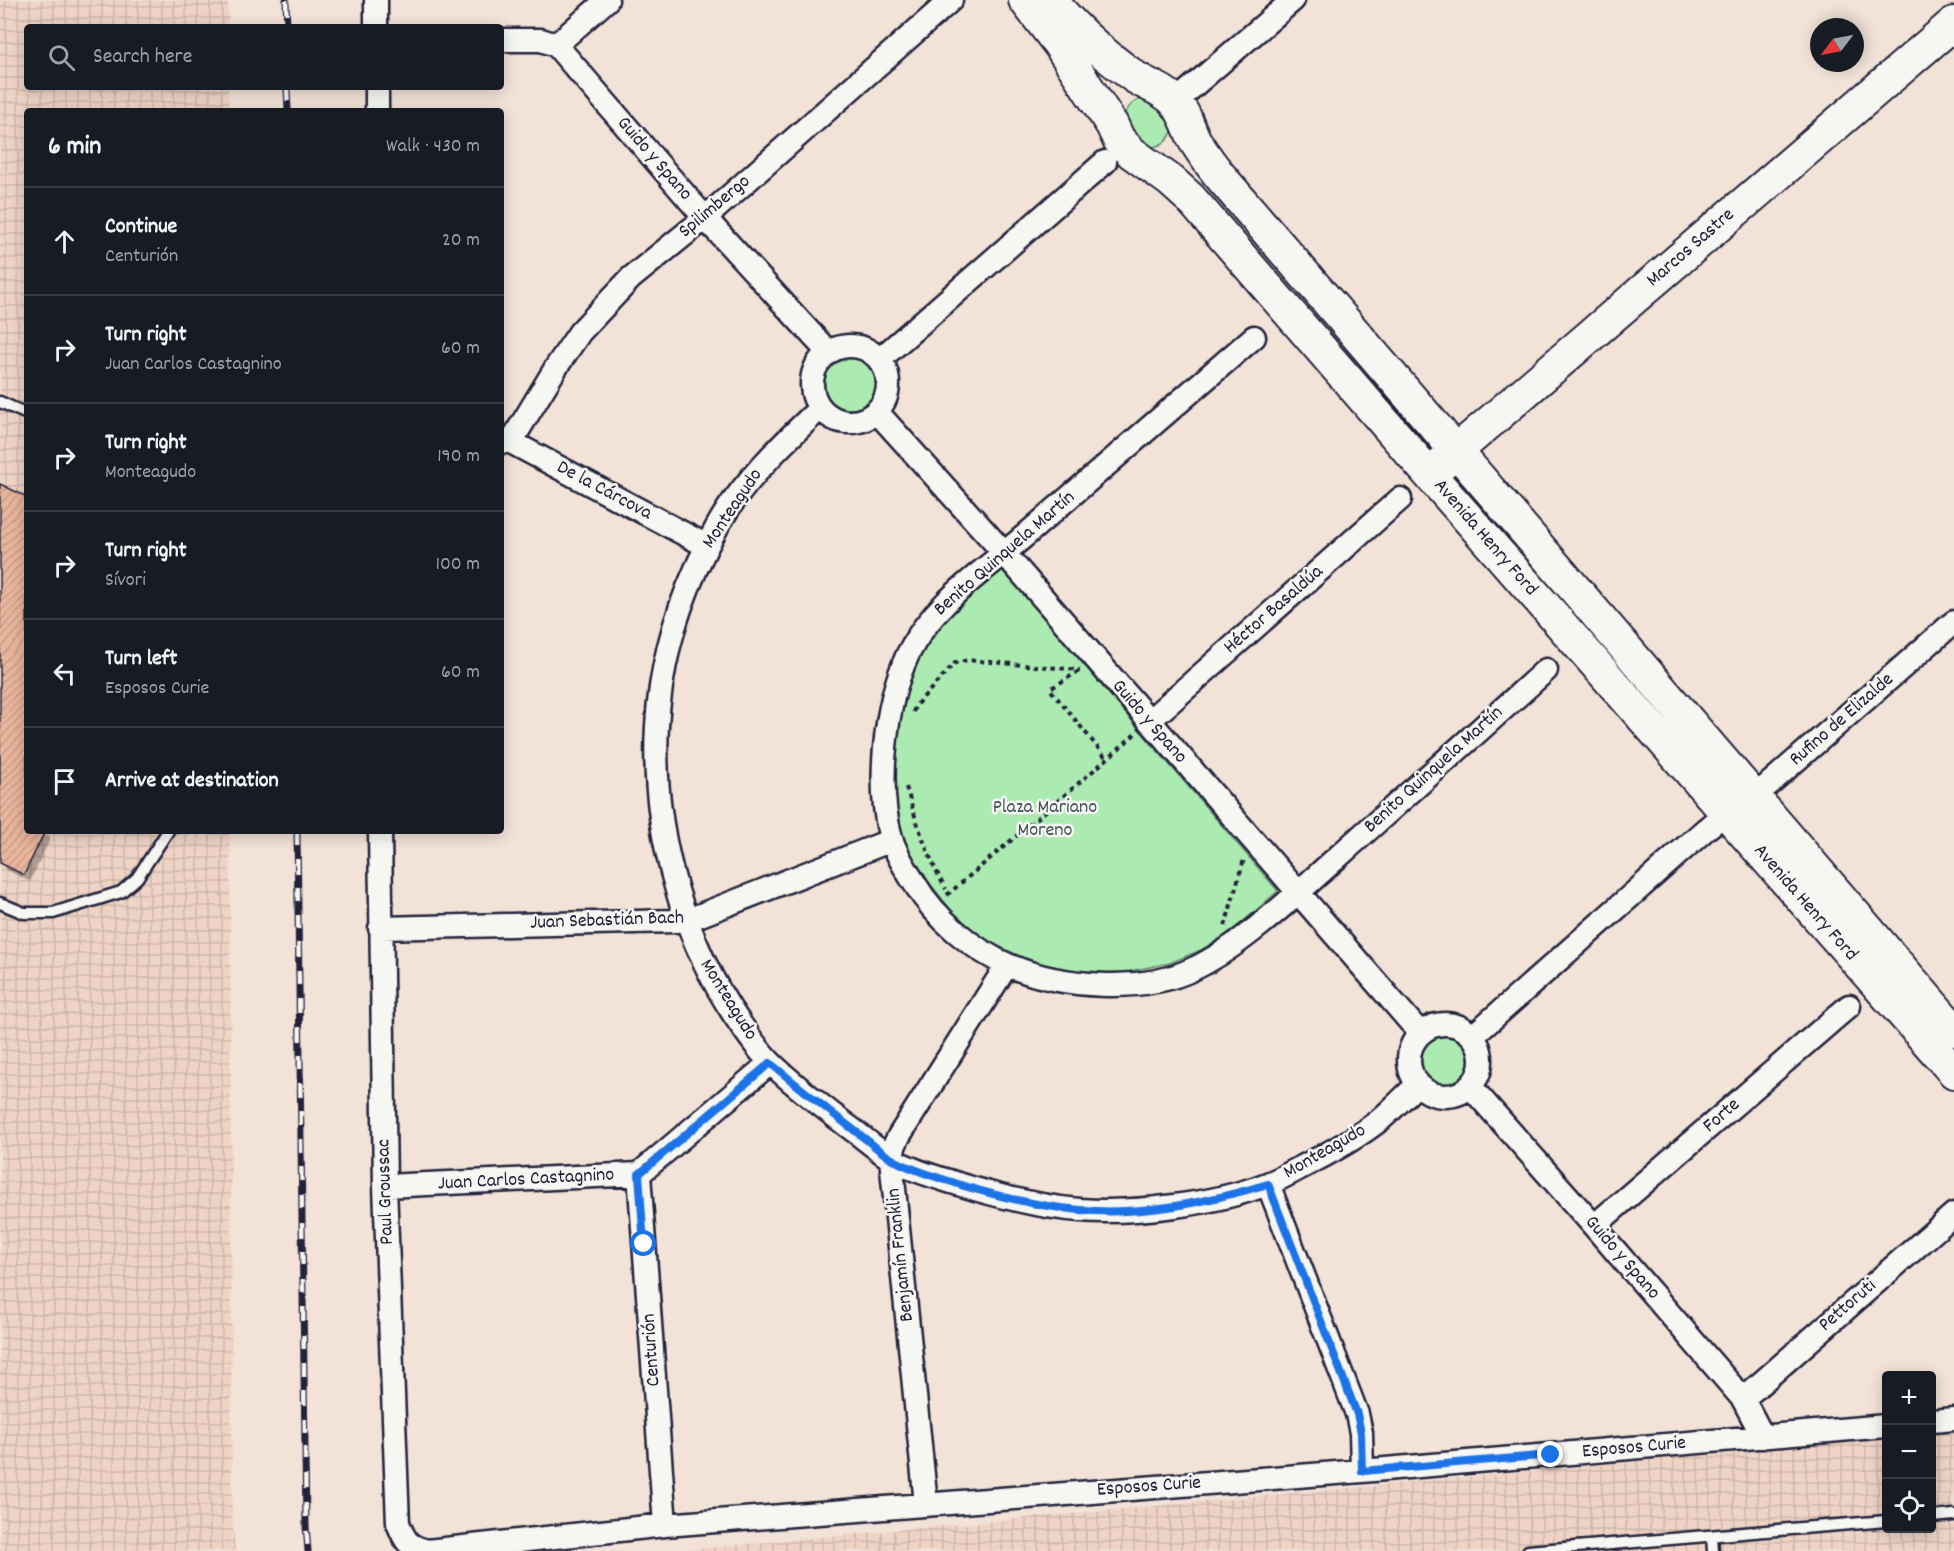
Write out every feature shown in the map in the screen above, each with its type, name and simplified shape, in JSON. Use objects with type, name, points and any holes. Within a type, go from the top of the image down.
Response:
[{"type":"main road","name":"Avenida Henry Ford","points":[[1024,0],[1059,44],[1112,124],[1119,140],[1132,153],[1191,199],[1954,1072]]},
{"type":"main road","name":"Avenida Henry Ford","points":[[1051,0],[1084,35],[1131,74],[1147,85],[1163,91],[1180,112],[1207,159],[1225,182],[1954,1030]]},
{"type":"main road","name":"Marcos Sastre","points":[[1429,474],[1954,23]]},
{"type":"main road","points":[[1112,124],[1118,103],[1129,90],[1147,85]]},
{"type":"main road","points":[[1146,163],[1164,157],[1173,151],[1180,139],[1180,112]]},
{"type":"street","points":[[376,0],[376,24]]},
{"type":"street","points":[[504,40],[542,40],[556,45],[607,0]]},
{"type":"street","name":"Spilimbergo","points":[[506,442],[580,332],[631,278],[705,218],[951,0]]},
{"type":"street","points":[[1180,112],[1293,0]]},
{"type":"street","name":"Guido y Spano","points":[[556,45],[705,218],[828,352]]},
{"type":"street","points":[[377,90],[377,108]]},
{"type":"street","points":[[879,360],[1105,162]]},
{"type":"street","name":"Benito Quinquela Martín","points":[[1254,337],[1005,554],[948,600],[932,617],[908,654],[891,705],[886,740],[887,816],[892,840],[903,864],[931,908],[954,930],[982,950],[1007,965],[1045,977],[1126,984],[1173,977],[1194,969],[1259,924],[1298,892],[1546,670]]},
{"type":"street","points":[[852,345],[865,348],[879,360],[884,365],[888,377],[888,390],[877,412],[866,419],[841,422],[830,417],[820,408],[814,397],[812,379],[819,361],[828,352],[839,346],[852,345]]},
{"type":"street","name":"Monteagudo","points":[[820,408],[757,471],[734,501],[707,546],[681,602],[662,678],[656,726],[658,807],[664,846],[685,919],[707,970],[722,996],[770,1063],[891,1158],[942,1179],[977,1190],[1057,1208],[1082,1210],[1141,1209],[1194,1203],[1268,1184],[1360,1135],[1418,1084]]},
{"type":"street","name":"Guido y Spano","points":[[877,412],[1005,554],[1087,665],[1149,721],[1420,1033]]},
{"type":"street","name":"De la Cárcova","points":[[506,442],[707,546]]},
{"type":"street","name":"Héctor Basaldúa","points":[[1149,721],[1400,499]]},
{"type":"street","name":"Rufino de Elizalde","points":[[1726,813],[1753,798],[1954,622]]},
{"type":"street","points":[[1473,1036],[1726,813]]},
{"type":"street","name":"Paul Groussac","points":[[380,834],[385,1186],[398,1523],[404,1538],[413,1547]]},
{"type":"street","name":"Juan Sebastián Bach","points":[[380,927],[676,921],[698,916],[892,840]]},
{"type":"street","name":"Benjamín Franklin","points":[[926,1504],[891,1158],[899,1136],[1007,965]]},
{"type":"street","name":"Forte","points":[[1594,1226],[1849,1006]]},
{"type":"street","points":[[1447,1023],[1465,1029],[1473,1036],[1482,1056],[1477,1078],[1470,1086],[1461,1093],[1449,1096],[1427,1091],[1418,1084],[1409,1063],[1410,1052],[1420,1033],[1437,1024],[1447,1023]]},
{"type":"street","name":"Juan Carlos Castagnino","points":[[385,1186],[639,1174],[770,1063]]},
{"type":"street","name":"Guido y Spano","points":[[1470,1086],[1743,1399],[1763,1437]]},
{"type":"street","name":"Centurión","points":[[639,1174],[665,1526]]},
{"type":"street","points":[[1268,1184],[1357,1414],[1361,1433],[1362,1471]]},
{"type":"street","name":"Pettoruti","points":[[1743,1399],[1954,1214]]},
{"type":"street","points":[[1936,1421],[1954,1419]]},
{"type":"street","name":"Esposos Curie","points":[[413,1547],[427,1551],[665,1526],[1362,1471],[1882,1426]]},
{"type":"lane","points":[[0,402],[24,413]]},
{"type":"lane","points":[[0,903],[24,913],[53,913],[121,892],[137,878],[166,834]]},
{"type":"lane","points":[[1936,1517],[1954,1515]]},
{"type":"lane","points":[[1528,1551],[1882,1521]]},
{"type":"lane","points":[[1712,1536],[1713,1551]]},
{"type":"path","points":[[912,714],[916,705],[955,663],[968,660],[1087,665]]},
{"type":"path","points":[[1087,665],[1050,689],[1107,759]]},
{"type":"path","points":[[931,908],[1149,721]]},
{"type":"path","points":[[904,784],[922,841],[933,866],[948,893],[956,901]]},
{"type":"path","points":[[1216,955],[1251,838]]},
{"type":"shaded area","points":[[0,0],[228,0],[228,24],[24,24],[24,90],[228,90],[229,108],[24,108],[24,834],[230,834],[232,1517],[235,1551],[0,1551]]},
{"type":"shaded area","points":[[1954,1432],[1954,1551],[673,1551],[1882,1438],[1882,1533],[1936,1533],[1936,1434]]},
{"type":"green space","points":[[1149,97],[1175,124],[1166,141],[1156,146],[1144,147],[1137,145],[1124,116],[1134,103]]},
{"type":"green space","points":[[845,357],[855,357],[869,364],[876,383],[869,402],[855,409],[845,409],[835,405],[828,398],[824,388],[824,378],[828,368],[835,361]]},
{"type":"green space","name":"Plaza Mariano Moreno","points":[[998,565],[1278,891],[1230,933],[1201,950],[1170,963],[1130,971],[1092,974],[1054,968],[1022,957],[983,939],[958,919],[916,866],[898,831],[890,793],[894,716],[926,633]]},
{"type":"green space","points":[[1441,1033],[1451,1033],[1465,1040],[1472,1059],[1465,1078],[1451,1085],[1441,1085],[1431,1081],[1424,1074],[1420,1064],[1420,1054],[1424,1044],[1431,1037]]},
{"type":"building","points":[[0,484],[24,496],[24,834],[44,834],[24,875],[0,863]]},
{"type":"railway","points":[[286,0],[287,24]]},
{"type":"railway","points":[[287,90],[288,108]]},
{"type":"railway","points":[[297,834],[308,1551]]},
{"type":"route","points":[[644,1244],[639,1174],[770,1063],[891,1158],[942,1179],[977,1190],[1057,1208],[1113,1210],[1194,1203],[1268,1184],[1357,1414],[1361,1433],[1362,1471],[1551,1455]]}]
